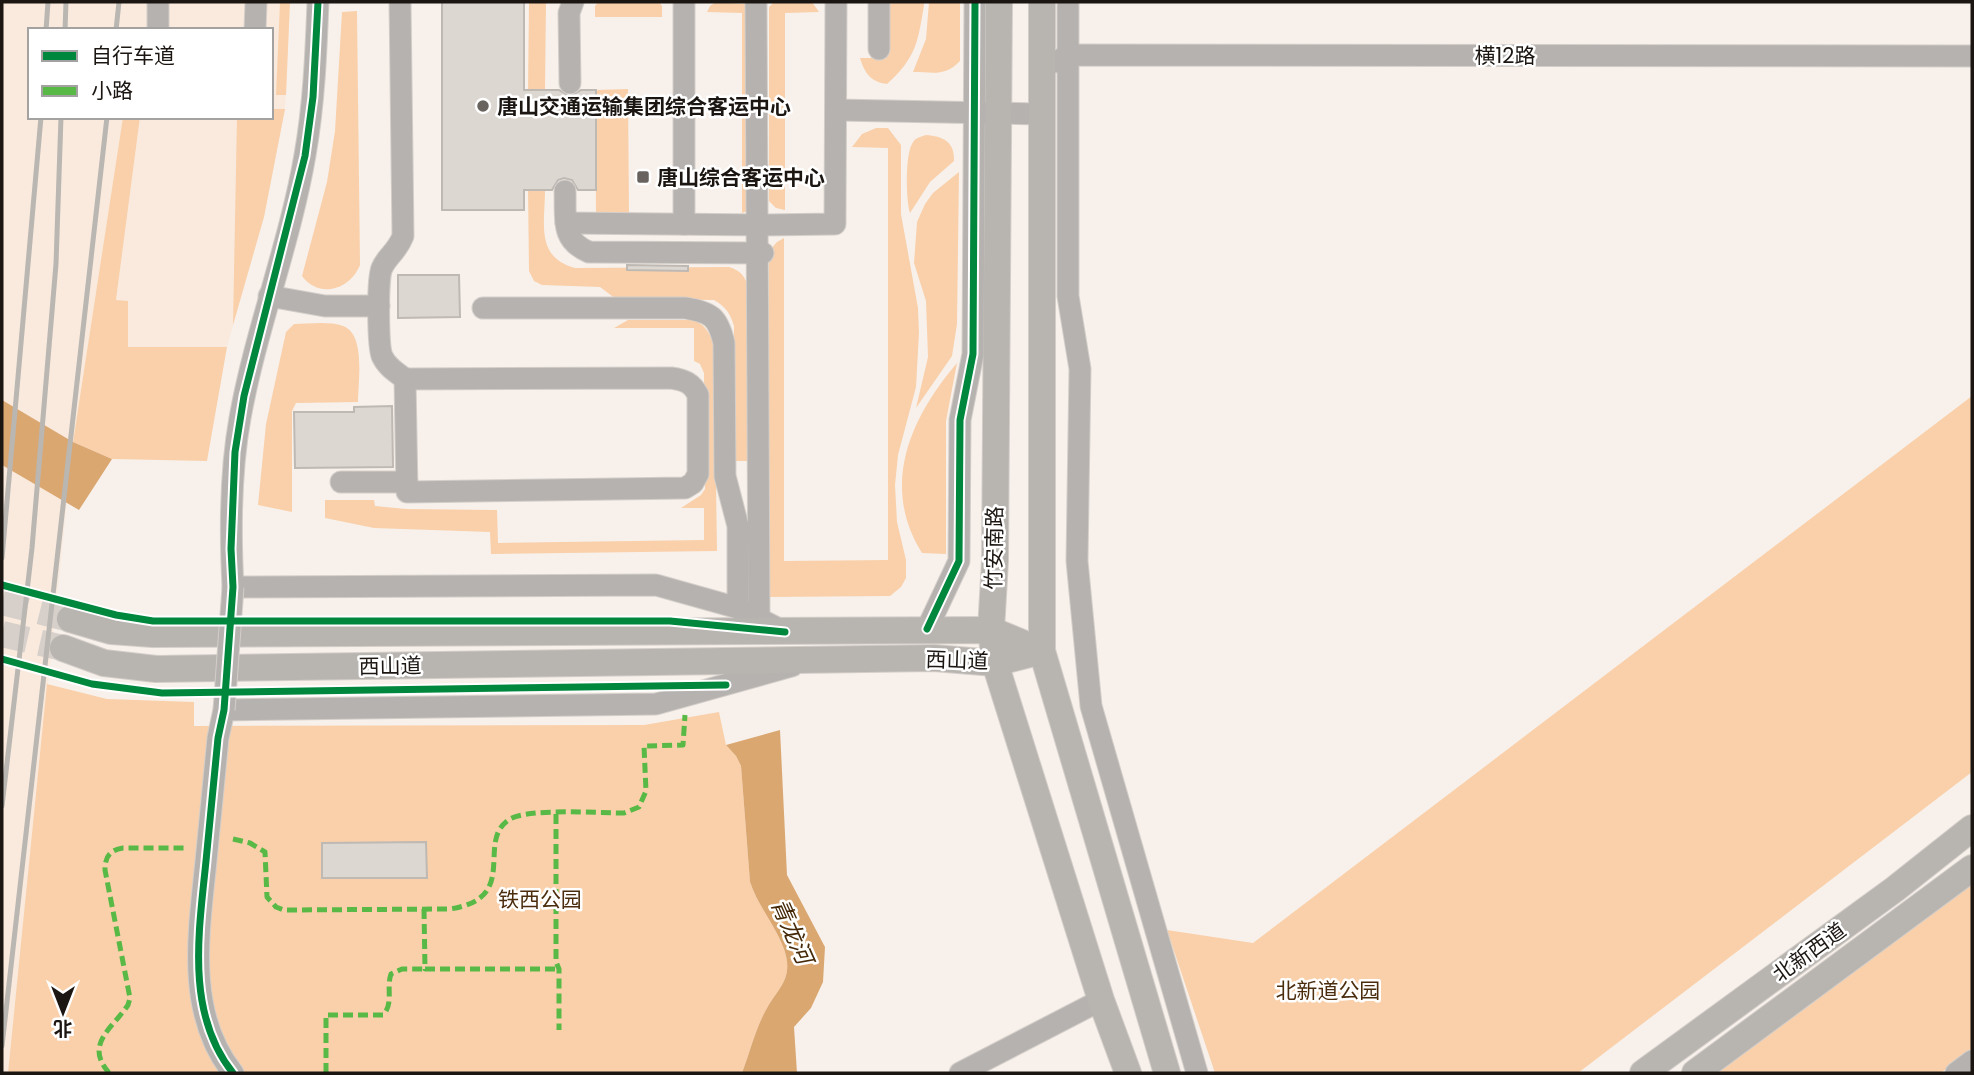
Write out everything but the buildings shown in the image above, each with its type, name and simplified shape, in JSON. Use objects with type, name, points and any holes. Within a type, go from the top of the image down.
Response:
[{"type":"main road","name":"竹安南路","points":[[999,2],[999,73],[990,113],[995,561],[991,630],[995,663],[1101,1000],[1128,1073]]},
{"type":"main road","points":[[1042,2],[1042,651],[1167,1073]]},
{"type":"main road","points":[[999,73],[1042,71]]},
{"type":"main road","points":[[990,113],[1042,117]]},
{"type":"main road","name":"西山道","points":[[70,619],[111,631],[153,634],[991,630],[1042,651]]},
{"type":"main road","name":"西山道","points":[[63,648],[104,663],[156,669],[816,659],[934,659],[995,663],[1042,651]]},
{"type":"main road","name":"北新西道","points":[[1643,1073],[1895,889],[1972,828]]},
{"type":"main road","name":"北新西道","points":[[1695,1073],[1972,868]]},
{"type":"street","points":[[158,2],[158,28]]},
{"type":"street","points":[[255,28],[256,2]]},
{"type":"street","points":[[233,1073],[220,1054],[206,1017],[199,986],[198,964],[199,929],[223,710],[233,587],[231,549],[235,453],[244,396],[305,156],[313,97],[318,2]]},
{"type":"street","points":[[400,2],[402,236],[397,250],[382,267],[379,278],[381,353],[388,367],[405,379],[684,380],[694,386],[698,396],[698,474],[693,483],[685,488],[407,492],[405,379]]},
{"type":"street","points":[[570,83],[569,13],[573,2]]},
{"type":"street","points":[[684,2],[684,224]]},
{"type":"street","points":[[756,2],[762,608],[785,632]]},
{"type":"street","points":[[759,225],[762,2]]},
{"type":"street","points":[[566,223],[835,224],[836,2]]},
{"type":"street","points":[[879,2],[879,49]]},
{"type":"street","points":[[927,629],[959,561],[960,420],[974,354],[990,113],[975,2]]},
{"type":"street","points":[[1068,2],[1068,296],[1080,369],[1077,561],[1091,706],[1198,1073]]},
{"type":"street","points":[[1042,71],[1068,55]]},
{"type":"street","name":"横12路","points":[[1068,55],[1972,56]]},
{"type":"street","points":[[836,104],[1042,117]]},
{"type":"street","points":[[565,191],[568,237],[576,246],[589,252],[759,254]]},
{"type":"street","points":[[269,296],[326,306],[379,306]]},
{"type":"street","points":[[483,308],[685,308],[700,310],[713,317],[720,326],[724,343],[725,476],[738,526],[738,608]]},
{"type":"street","points":[[341,482],[407,482]]},
{"type":"street","points":[[233,587],[656,585],[738,608],[762,608]]},
{"type":"street","points":[[223,710],[656,704],[816,659]]},
{"type":"street","points":[[960,1073],[1101,1000]]},
{"type":"street","points":[[1956,1073],[1972,1061]]},
{"type":"shaded area","points":[[2,2],[290,2],[285,109],[264,217],[227,347],[127,347],[128,302],[116,300],[140,119],[273,119],[273,28],[28,28],[28,119],[123,119],[73,442],[8,1073],[2,1073]]},
{"type":"green space","points":[[280,2],[290,2],[286,95],[276,95]]},
{"type":"green space","points":[[529,2],[546,2],[545,90],[528,90]]},
{"type":"green space","points":[[598,2],[659,2],[662,6],[662,17],[595,17],[595,6]]},
{"type":"green space","points":[[716,2],[746,4],[747,211],[742,213],[742,13],[707,12]]},
{"type":"green space","points":[[774,2],[812,2],[819,12],[785,13],[785,210],[776,208],[769,201],[769,7]]},
{"type":"green space","points":[[889,2],[924,2],[924,5],[914,49],[904,66],[887,84],[869,76],[860,58],[887,58]]},
{"type":"green space","points":[[929,2],[960,2],[960,61],[944,72],[913,72],[926,39]]},
{"type":"green space","points":[[357,11],[360,265],[342,286],[317,288],[302,276],[327,182],[335,131],[342,12]]},
{"type":"green space","points":[[628,89],[629,213],[596,213],[595,90]]},
{"type":"green space","points":[[273,109],[285,109],[264,217],[233,325],[237,119],[273,119]]},
{"type":"green space","points":[[123,119],[140,119],[116,300],[128,301],[128,347],[227,347],[207,461],[112,459],[73,442]]},
{"type":"green space","points":[[876,128],[888,128],[901,145],[901,214],[918,308],[916,387],[898,455],[895,485],[897,522],[906,560],[906,578],[901,587],[890,596],[769,597],[769,251],[784,238],[784,561],[888,560],[888,148],[852,147],[862,134]]},
{"type":"green space","points":[[926,135],[947,141],[954,154],[954,161],[930,182],[910,213],[908,158],[914,140]]},
{"type":"green space","points":[[959,172],[957,324],[952,356],[916,408],[928,357],[926,301],[914,263],[917,222],[933,193]]},
{"type":"green space","points":[[528,190],[545,190],[545,237],[553,256],[562,263],[575,268],[729,267],[742,275],[749,289],[749,461],[733,461],[734,326],[727,311],[714,300],[616,299],[600,287],[542,285],[534,281],[529,271]]},
{"type":"green space","points":[[628,320],[694,320],[707,330],[714,345],[717,551],[491,554],[490,532],[374,528],[325,518],[325,500],[374,500],[375,506],[406,509],[497,510],[498,543],[704,540],[704,508],[681,508],[701,495],[705,489],[704,373],[700,364],[694,361],[694,328],[614,328]]},
{"type":"green space","points":[[294,324],[332,324],[343,326],[350,331],[358,348],[359,371],[358,402],[296,403],[292,411],[292,512],[258,505],[266,424],[286,332]]},
{"type":"green space","points":[[957,363],[946,421],[946,554],[922,553],[910,528],[903,503],[902,478],[906,454],[926,406]]},
{"type":"green space","name":"北新道公园","points":[[1972,396],[1972,772],[1578,1073],[1215,1073],[1167,930],[1253,943]]},
{"type":"green space","name":"铁西公园","points":[[47,684],[107,699],[194,702],[194,726],[644,725],[719,712],[726,745],[741,766],[750,882],[787,959],[784,982],[760,1023],[742,1073],[8,1073]]},
{"type":"green space","points":[[1972,876],[1972,1049],[1941,1073],[1712,1073]]},
{"type":"water","points":[[2,400],[73,442],[112,459],[79,510],[2,465]]},
{"type":"water","name":"青龙河","points":[[780,730],[787,875],[825,947],[823,982],[811,1008],[794,1027],[797,1073],[742,1073],[760,1023],[784,982],[787,959],[750,882],[741,766],[726,745]]},
{"type":"tunnel","points":[[2,602],[70,619]]},
{"type":"tunnel","points":[[2,634],[63,648]]},
{"type":"railway","points":[[46,28],[48,2]]},
{"type":"railway","points":[[65,28],[66,2]]},
{"type":"railway","points":[[116,28],[119,2]]},
{"type":"railway","points":[[2,558],[41,119]]},
{"type":"railway","points":[[2,806],[32,548],[56,264],[61,119]]},
{"type":"railway","points":[[2,1046],[107,119]]},
{"type":"marked path","points":[[233,839],[250,843],[265,852],[267,897],[276,907],[284,910],[450,909],[472,903],[485,893],[491,881],[496,841],[500,829],[510,819],[548,812],[624,813],[639,807],[646,791],[644,746],[683,745],[685,715]]},
{"type":"marked path","points":[[556,814],[559,1030]]},
{"type":"marked path","points":[[109,1073],[99,1054],[100,1045],[130,998],[105,870],[106,861],[109,854],[123,848],[187,848]]},
{"type":"marked path","points":[[424,909],[425,969],[559,969]]},
{"type":"marked path","points":[[326,1073],[326,1015],[383,1015],[389,1001],[391,974],[402,969],[425,969]]},
{"type":"cycle path","points":[[233,1073],[218,1050],[208,1024],[202,998],[199,943],[218,738],[224,710],[233,587],[231,549],[235,452],[244,396],[305,156],[313,97],[318,2]]},
{"type":"cycle path","points":[[927,629],[959,561],[960,420],[973,354],[975,2]]},
{"type":"cycle path","points":[[2,585],[116,615],[153,621],[670,621],[785,632]]},
{"type":"cycle path","points":[[2,659],[92,684],[162,693],[726,685]]},
{"type":"place","name":"唐山交通运输集团综合客运中心","points":[[483,106]]},
{"type":"place","name":"唐山综合客运中心","points":[[643,177]]}]
